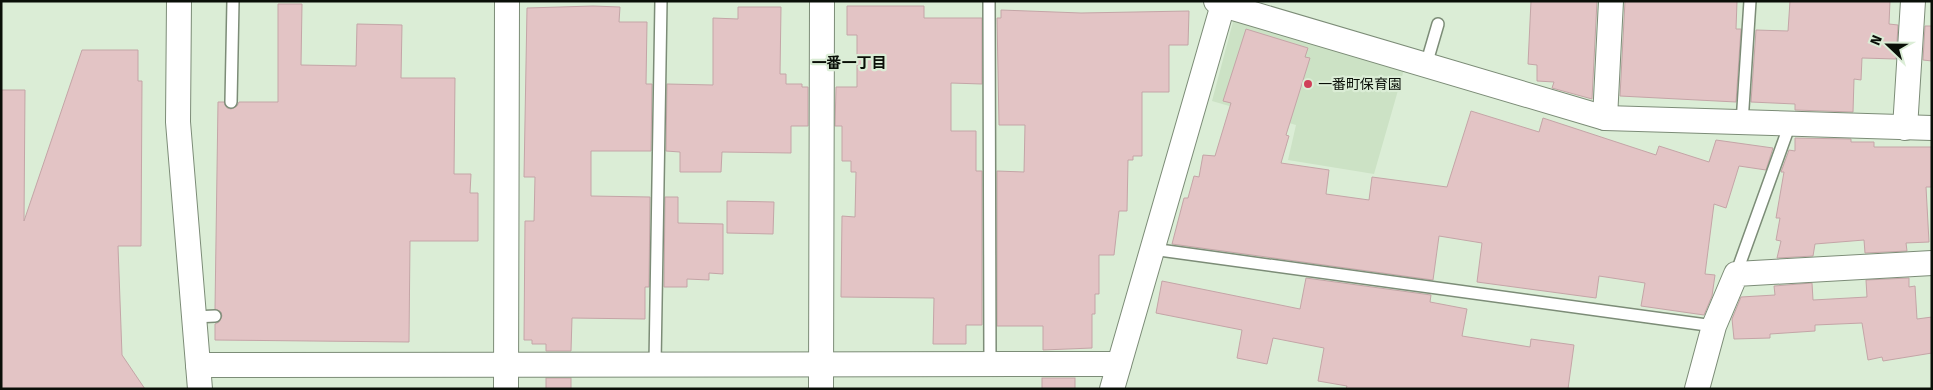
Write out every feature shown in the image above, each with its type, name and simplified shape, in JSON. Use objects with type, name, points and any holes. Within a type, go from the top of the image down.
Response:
[{"type":"street","points":[[179,1],[178,122],[205,317],[198,365],[200,389]]},
{"type":"street","points":[[506,389],[507,1]]},
{"type":"street","points":[[821,389],[822,1]]},
{"type":"street","points":[[1605,118],[1611,1]]},
{"type":"street","points":[[1905,128],[1913,1]]},
{"type":"street","points":[[1112,389],[1221,3],[1605,118],[1932,128]]},
{"type":"street","points":[[1697,389],[1714,326],[1736,274],[1932,263]]},
{"type":"street","points":[[198,365],[1119,364]]},
{"type":"lane","points":[[232,1],[232,102]]},
{"type":"lane","points":[[655,364],[661,1]]},
{"type":"lane","points":[[989,1],[990,364]]},
{"type":"lane","points":[[1742,123],[1750,1]]},
{"type":"lane","points":[[1426,65],[1438,24]]},
{"type":"lane","points":[[1736,274],[1790,124]]},
{"type":"lane","points":[[1152,249],[1714,326]]},
{"type":"shaded area","name":"一番町保育園","points":[[1234,18],[1405,66],[1374,174],[1288,160],[1296,125],[1212,101]]},
{"type":"building","points":[[1531,1],[1597,1],[1592,99],[1552,88],[1554,82],[1537,81],[1537,65],[1528,64]]},
{"type":"building","points":[[1625,1],[1737,1],[1736,29],[1741,29],[1736,102],[1620,96]]},
{"type":"building","points":[[1790,1],[1890,1],[1889,24],[1898,25],[1896,59],[1862,58],[1861,80],[1854,79],[1853,112],[1795,110],[1795,104],[1751,102],[1756,30],[1788,31]]},
{"type":"building","points":[[278,4],[302,4],[301,65],[356,66],[357,24],[402,25],[401,78],[455,78],[454,174],[471,174],[470,193],[478,193],[478,241],[410,241],[409,342],[215,340],[215,324],[219,322],[222,316],[221,312],[215,309],[218,102],[224,102],[227,108],[231,109],[237,106],[239,102],[278,102]]},
{"type":"building","points":[[847,6],[924,6],[924,18],[982,18],[982,84],[951,83],[951,131],[976,131],[976,171],[982,171],[982,325],[966,325],[966,344],[933,344],[934,298],[841,297],[842,216],[855,217],[856,172],[851,172],[851,161],[842,161],[842,126],[835,126],[836,87],[857,87],[857,35],[847,35]]},
{"type":"building","points":[[620,7],[619,22],[647,22],[646,84],[652,84],[651,151],[591,151],[591,196],[650,197],[649,287],[645,287],[645,319],[572,318],[571,351],[546,351],[546,344],[532,344],[532,340],[524,340],[525,221],[534,221],[535,177],[524,177],[527,8]]},
{"type":"building","points":[[738,7],[781,7],[780,74],[786,74],[786,84],[802,84],[802,87],[808,87],[808,126],[791,126],[791,153],[722,152],[721,172],[680,172],[680,152],[666,151],[667,84],[713,85],[713,18],[738,19]]},
{"type":"building","points":[[1001,10],[1081,13],[1189,11],[1188,45],[1169,45],[1169,92],[1142,92],[1142,156],[1133,156],[1133,160],[1128,160],[1127,211],[1119,211],[1114,255],[1099,255],[1099,294],[1095,294],[1095,314],[1092,314],[1092,348],[1043,350],[1043,326],[997,326],[997,171],[1024,172],[1025,125],[999,125],[997,18],[1001,18]]},
{"type":"building","points":[[1925,26],[1932,26],[1932,61],[1923,60]]},
{"type":"building","points":[[1246,29],[1308,48],[1305,57],[1310,58],[1286,135],[1289,136],[1281,163],[1329,170],[1326,194],[1369,200],[1372,177],[1447,187],[1471,111],[1539,132],[1543,118],[1656,155],[1659,146],[1709,162],[1716,140],[1773,148],[1766,170],[1739,166],[1726,208],[1714,204],[1705,274],[1715,275],[1712,296],[1704,315],[1641,306],[1645,283],[1599,276],[1596,298],[1477,282],[1482,243],[1439,236],[1433,280],[1172,244],[1184,198],[1188,198],[1194,176],[1199,177],[1203,155],[1215,156],[1231,103],[1223,101]]},
{"type":"building","points":[[82,50],[138,50],[138,81],[142,81],[141,246],[118,246],[122,355],[145,389],[1,389],[1,90],[25,90],[24,221]]},
{"type":"building","points":[[1795,138],[1851,139],[1851,142],[1874,142],[1874,147],[1932,147],[1932,187],[1926,187],[1929,242],[1906,243],[1907,251],[1865,253],[1864,240],[1815,244],[1813,256],[1777,258],[1781,241],[1776,240],[1780,218],[1776,218],[1784,172],[1781,172],[1789,150],[1795,151]]},
{"type":"building","points":[[665,197],[678,197],[678,223],[723,224],[723,274],[709,273],[709,280],[687,279],[687,287],[664,287]]},
{"type":"building","points":[[727,201],[774,202],[773,234],[727,233]]},
{"type":"building","points":[[1306,278],[1431,295],[1430,302],[1467,309],[1462,336],[1530,347],[1531,339],[1574,345],[1568,389],[1346,389],[1347,386],[1318,381],[1324,348],[1273,338],[1267,364],[1237,358],[1242,330],[1156,313],[1162,281],[1300,309]]},
{"type":"building","points":[[1909,278],[1909,287],[1915,286],[1917,319],[1932,317],[1932,353],[1883,361],[1882,357],[1868,360],[1862,323],[1815,325],[1815,331],[1770,334],[1770,338],[1734,339],[1732,319],[1741,297],[1775,295],[1774,286],[1812,283],[1813,300],[1867,297],[1866,280]]},
{"type":"building","points":[[546,378],[571,378],[571,389],[546,389]]},
{"type":"building","points":[[1042,378],[1075,378],[1075,389],[1042,389]]},
{"type":"place","name":"一番町保育園","points":[[1308,84]]},
{"type":"district","name":"一番一丁目","points":[[849,63]]}]
